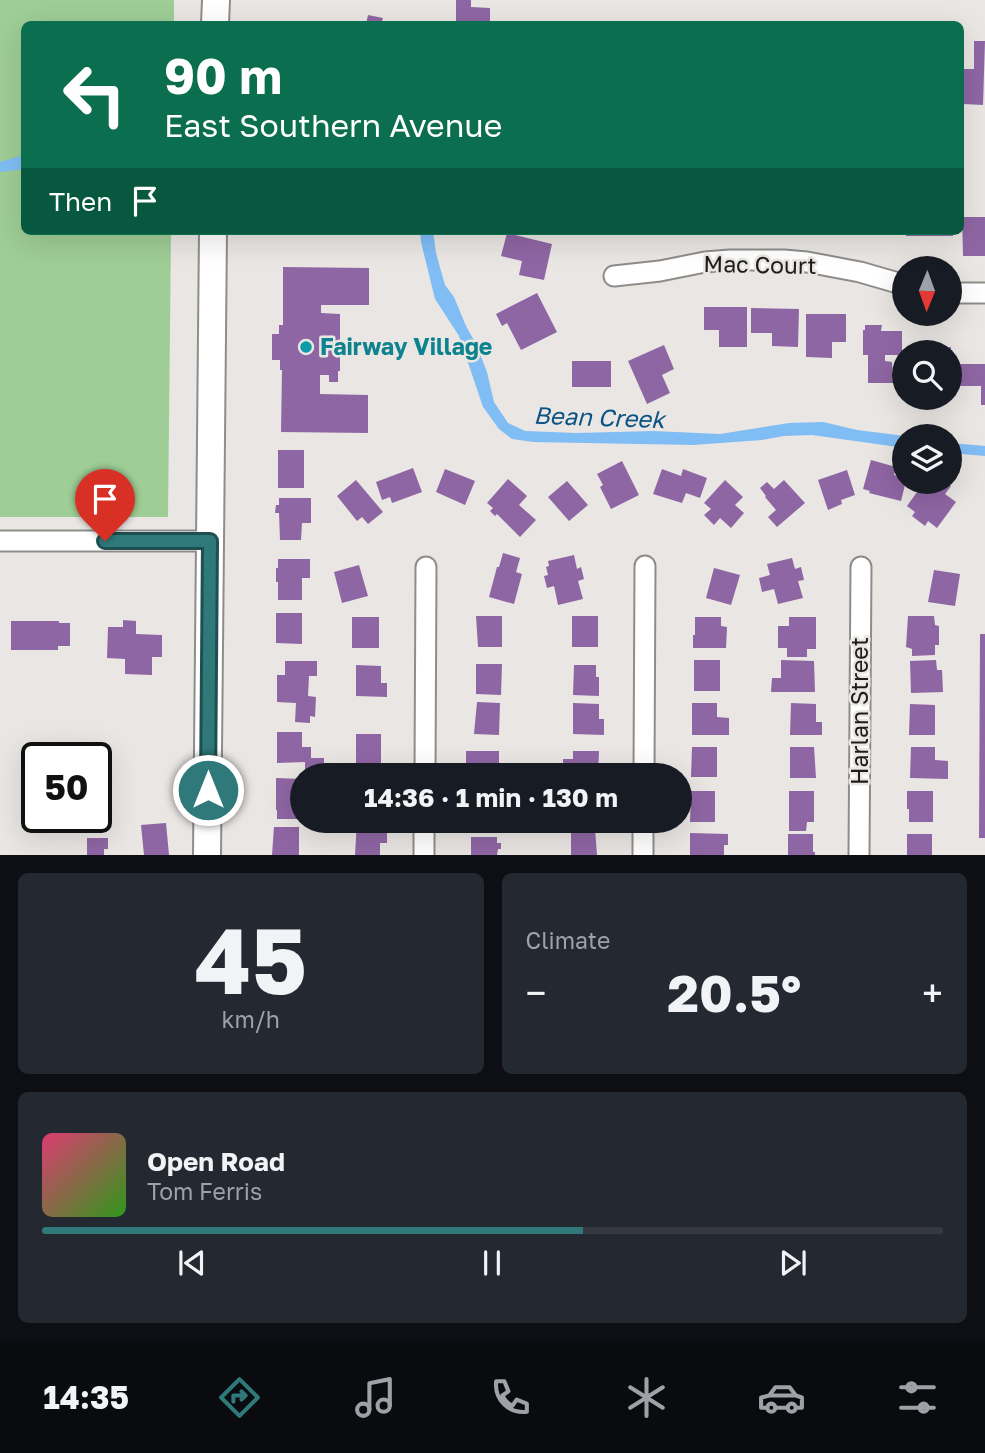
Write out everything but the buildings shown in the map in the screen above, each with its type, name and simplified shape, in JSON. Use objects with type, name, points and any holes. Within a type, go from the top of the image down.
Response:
[{"type":"main road","points":[[215,21],[216,0]]},
{"type":"main road","points":[[207,855],[213,235]]},
{"type":"street","name":"Mac Court","points":[[614,276],[705,262],[784,260],[860,272],[892,281]]},
{"type":"street","points":[[962,293],[985,293]]},
{"type":"street","points":[[0,541],[210,541]]},
{"type":"street","points":[[643,763],[645,566]]},
{"type":"street","points":[[425,763],[426,567]]},
{"type":"street","name":"Harlan Street","points":[[859,855],[861,567]]},
{"type":"street","points":[[424,833],[424,855]]},
{"type":"street","points":[[643,833],[643,855]]},
{"type":"green space","points":[[0,0],[174,0],[174,21],[21,21],[21,235],[171,235],[168,517],[0,517]]},
{"type":"water","points":[[21,156],[21,169],[0,172],[0,162]]},
{"type":"water","name":"Bean Creek","points":[[420,235],[434,235],[445,285],[454,297],[476,344],[487,372],[494,402],[508,423],[525,431],[720,434],[789,423],[823,422],[892,434],[892,446],[812,435],[693,445],[533,442],[512,439],[499,429],[483,407],[459,336],[435,299]]},
{"type":"water","points":[[962,444],[985,446],[985,456],[962,454]]},
{"type":"place","name":"Fairway Village","points":[[306,347]]},
{"type":"route","points":[[105,541],[210,541],[208,790]]}]
